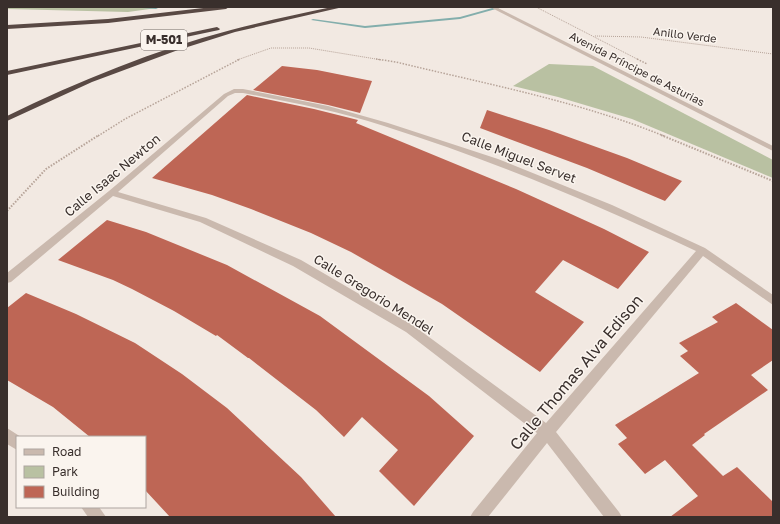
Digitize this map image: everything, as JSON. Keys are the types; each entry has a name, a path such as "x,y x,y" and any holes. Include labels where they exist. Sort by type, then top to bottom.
{"highway":[{"path":"7,26 108,21 226,7"},
{"name":"M-501","path":"7,73 321,7"},
{"path":"7,120 74,88 179,48 233,31 340,7"}],"street":[{"name":"Avenida Príncipe de Asturias","path":"492,7 773,149"},
{"name":"Calle Isaac Newton","path":"7,279 112,193 226,95 234,91"},
{"name":"Calle Miguel Servet","path":"234,91 243,91 277,97 328,108 386,124 431,138 546,181 702,250 773,301"},
{"name":"Calle Gregorio Mendel","path":"112,193 203,220 297,263 410,329 547,432 614,517"},
{"name":"Calle Thomas Alva Edison","path":"478,517 547,432 702,250"},
{"path":"7,435 16,441"},
{"path":"90,508 98,517"}],"path":[{"path":"536,7 547,12"},
{"name":"Anillo Verde","path":"594,36 641,37 773,54"}],"green space":[{"path":"7,7 164,7 128,12 7,9"},
{"path":"549,64 593,66 773,160 773,178 632,119 558,97 513,86"}],"building":[{"path":"282,66 317,70 372,81 360,113 253,90"},
{"path":"247,95 358,120 356,123 516,189 604,229 649,252 618,289 563,260 535,292 584,322 540,372 442,304 351,252 311,233 251,209 212,195 152,178"},
{"path":"487,110 627,158 682,181 665,201 587,168 480,128"},
{"path":"107,220 146,232 227,265 320,316 429,396 474,436 414,506 379,471 398,450 362,417 344,437 316,410 217,335 216,336 174,311 113,280 58,260"},
{"path":"26,293 76,314 135,343 182,374 227,408 301,477 336,517 170,517 146,491 146,436 89,436 53,407 7,380 7,308"},
{"path":"736,303 773,330 773,360 751,375 768,390 704,434 705,435 692,445 723,476 737,467 773,502 773,517 670,517 698,496 665,460 645,474 618,444 627,438 615,425 699,373 680,356 688,351 679,343 718,322 712,317"}],"waterway":[{"path":"131,7 156,8"},
{"path":"313,20 365,27 460,18 501,7"}]}
